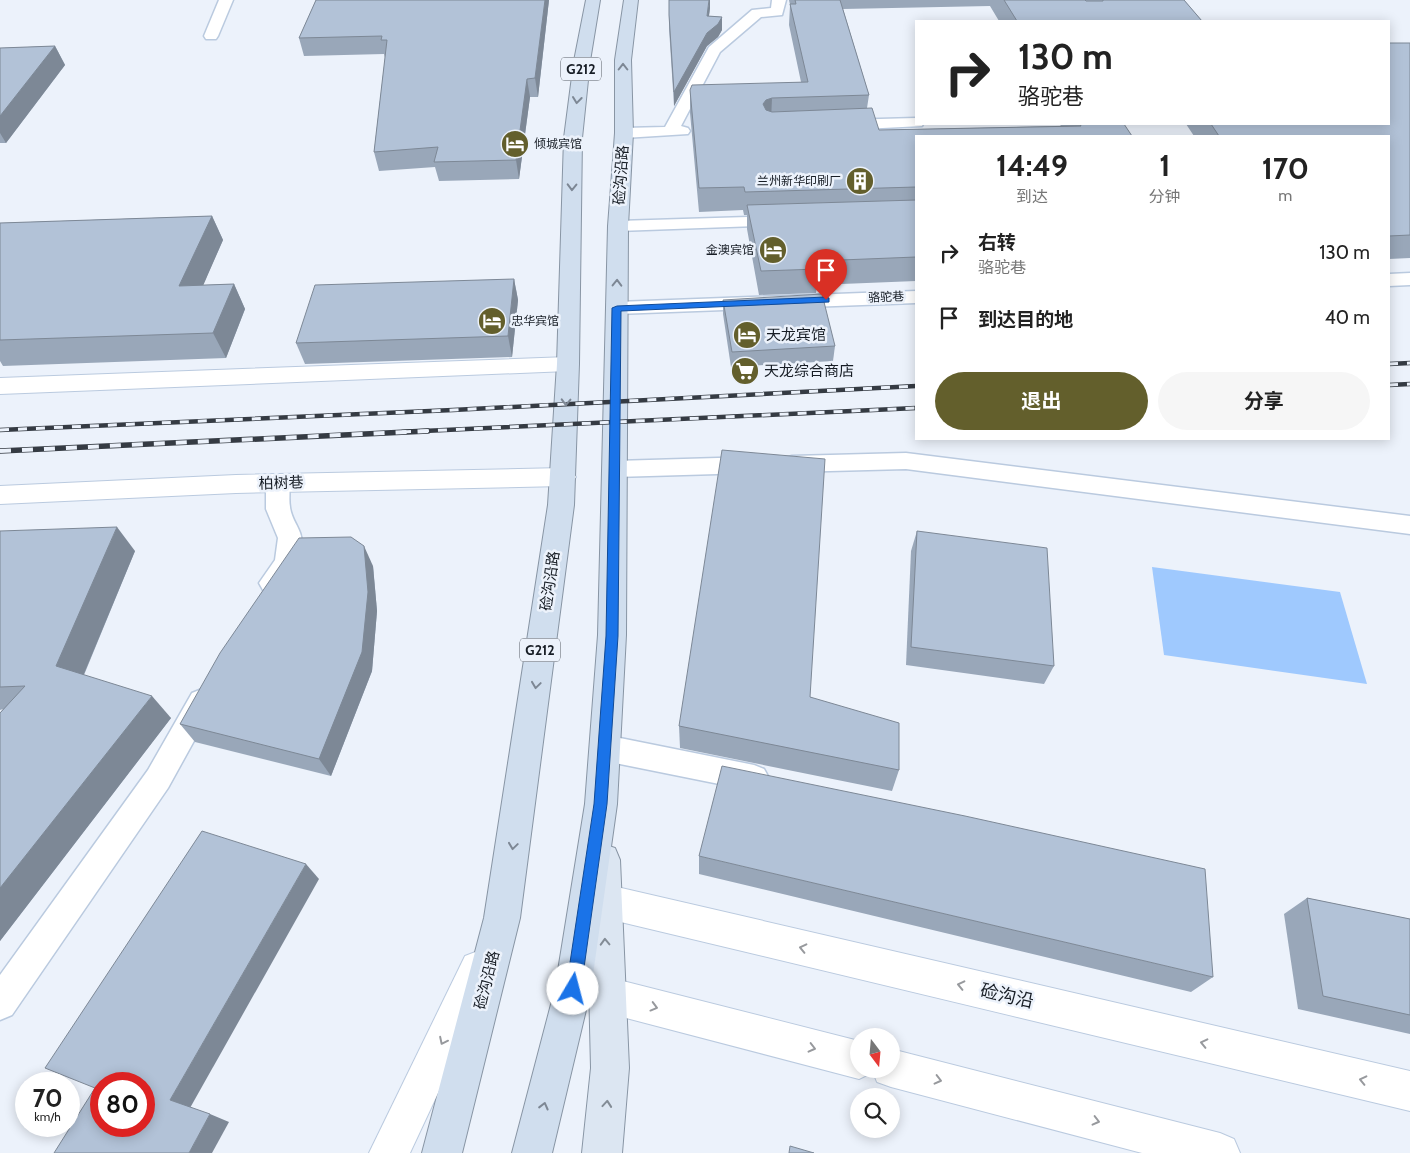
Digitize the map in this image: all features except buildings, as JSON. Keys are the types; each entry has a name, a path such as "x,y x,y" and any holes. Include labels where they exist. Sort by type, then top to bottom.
{"highway":[{"name":"硷沟沿路","path":"442,1153 502,918 561,506 568,364 573,138 582,61 593,0"},
{"name":"硷沟沿路","path":"532,1153 573,989 601,804 612,636 618,226 624,133 623,60 631,0"}],"main road":[{"path":"601,804 610,1068 602,1153"}],"street":[{"path":"0,386 568,364"},
{"name":"柏树巷","path":"0,494 278,483 563,477"},
{"name":"硷沟沿","path":"604,901 1410,1091"},
{"path":"388,1153 502,918"},
{"path":"607,995 850,1058"},
{"path":"900,1070 1220,1153"}],"lane":[{"path":"211,36 226,0"},
{"path":"624,133 677,131 714,50 757,13 777,12 779,0"},
{"path":"829,126 915,123"},
{"path":"618,226 797,220"},
{"path":"1390,280 1410,279"},
{"name":"骆驼巷","path":"617,308 915,296"},
{"path":"615,469 906,461 1410,525"},
{"path":"258,600 287,562 290,538 278,509 278,483"},
{"path":"0,1003 158,780 215,677"},
{"path":"605,748 781,784"}],"shaded area":[{"path":"1152,567 1340,592 1367,684 1164,655"}],"railway":[{"path":"1390,364 1410,363"},
{"path":"1390,385 1410,384"},
{"path":"0,430 453,410 915,386"},
{"path":"402,432 915,408"},
{"path":"0,451 428,431"}],"place":[{"name":"倾城宾馆","path":"515,144"},
{"name":"兰州新华印刷厂","path":"860,181"},
{"name":"金澳宾馆","path":"773,250"},
{"name":"忠华宾馆","path":"492,321"},
{"name":"天龙宾馆","path":"747,335"},
{"name":"天龙综合商店","path":"745,371"}],"route":[{"path":"573,989 601,804 605,748 612,636 617,308 826,300"}]}
